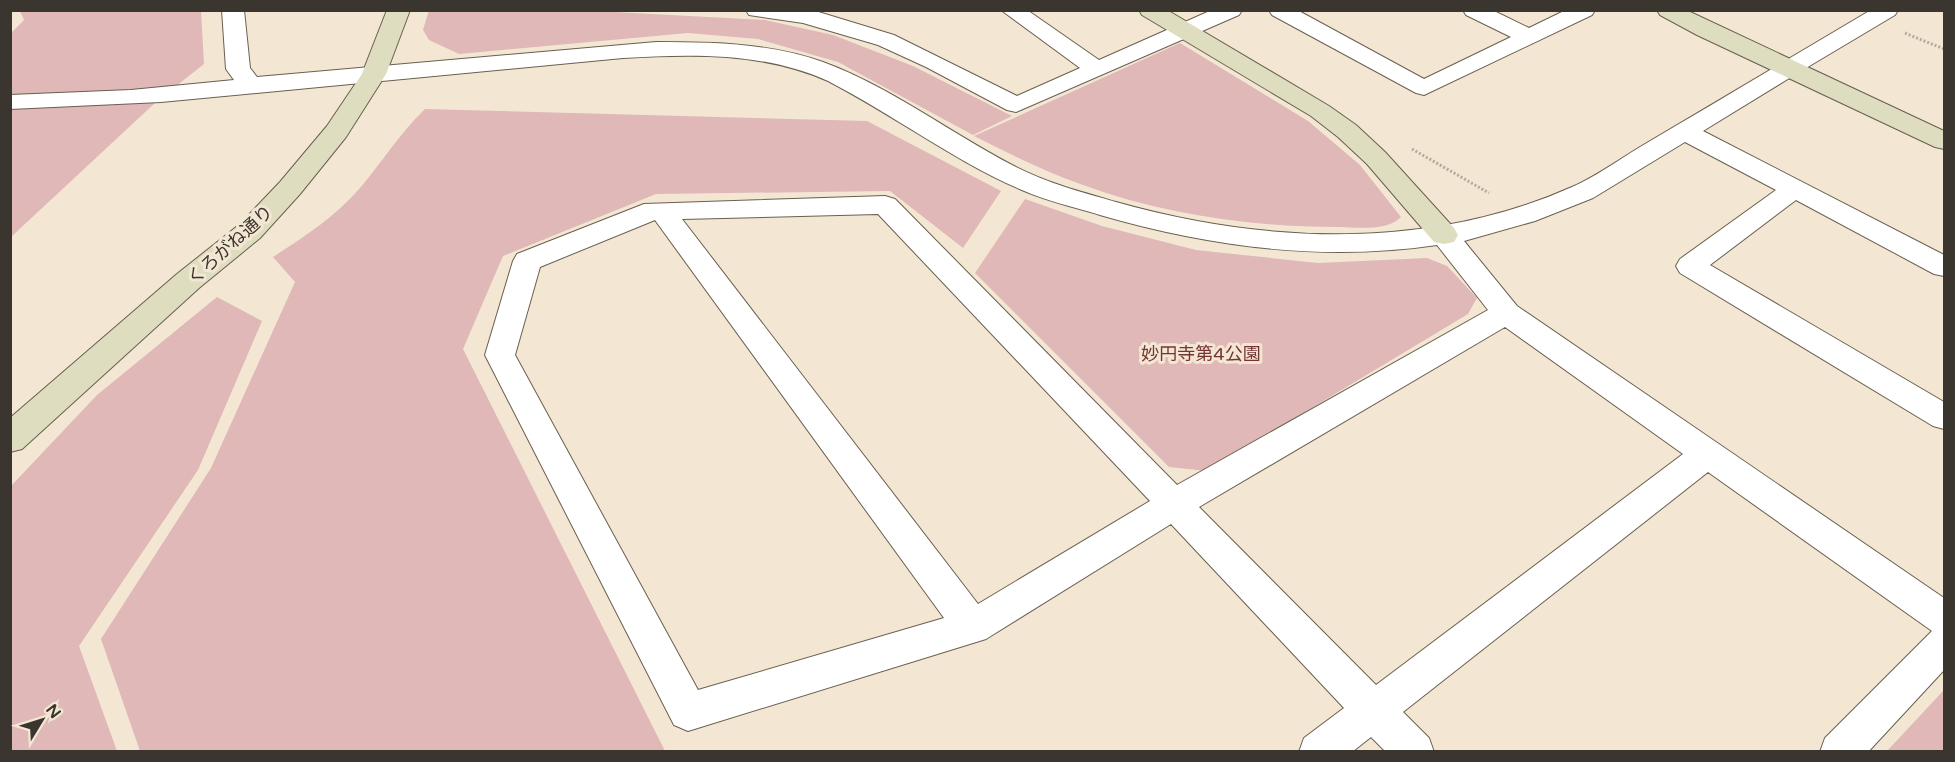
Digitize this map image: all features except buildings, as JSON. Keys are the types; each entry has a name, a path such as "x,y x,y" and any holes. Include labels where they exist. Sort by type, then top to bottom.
{"street":[{"path":"233,10 238,69 251,86"},
{"name":"くろがね通り","path":"10,439 188,281 250,231 290,188 337,131 374,74 399,10"},
{"path":"757,10 803,14 886,40 1016,105 1231,10"},
{"path":"1012,10 1097,69"},
{"path":"1150,10 1320,111 1347,131 1376,158 1444,235 1506,313 1944,619"},
{"path":"1280,10 1424,88 1584,10"},
{"path":"1474,10 1529,38"},
{"path":"1668,10 1793,66 1944,141"},
{"path":"10,102 66,101 195,92 648,49 680,47 727,49 794,60 841,78 1025,182 1129,216 1177,227 1273,240 1325,243 1375,242 1444,235 1509,221 1549,208 1584,192 1879,15"},
{"path":"1686,132 1944,267"},
{"path":"1794,189 1690,266 1944,417"},
{"path":"1414,752 1374,710 1174,504 885,205 644,213 527,261 500,355 688,712 973,627 1174,504 1506,313"},
{"path":"662,211 973,627"},
{"path":"1319,752 1708,454"},
{"path":"1840,752 1944,644"}],"path":[{"path":"1879,15 1944,49"},
{"path":"1410,148 1497,198"}],"green space":[{"path":"429,10 577,10 765,20 833,35 913,66 1012,116 973,135 838,62 758,39 688,33 459,54 429,40 423,30"},
{"path":"20,11 201,11 204,64 156,102 11,237 10,34 24,20"},
{"path":"1180,43 1308,121 1360,165 1401,217 1388,225 1371,228 1272,225 1176,211 1144,204 1069,180 974,136"},
{"path":"425,109 867,121 1001,191 963,248 890,191 656,194 503,256 463,349 665,751 140,751 101,639 211,468 295,282 273,257 341,208"},
{"name":"妙円寺第4公園","path":"1025,199 1102,226 1196,250 1318,263 1427,258 1447,266 1477,298 1468,314 1207,471 1169,467 975,273"},
{"path":"217,297 262,321 198,470 79,646 117,751 11,751 11,486 97,395"},
{"path":"1944,690 1944,751 1887,751"}]}
